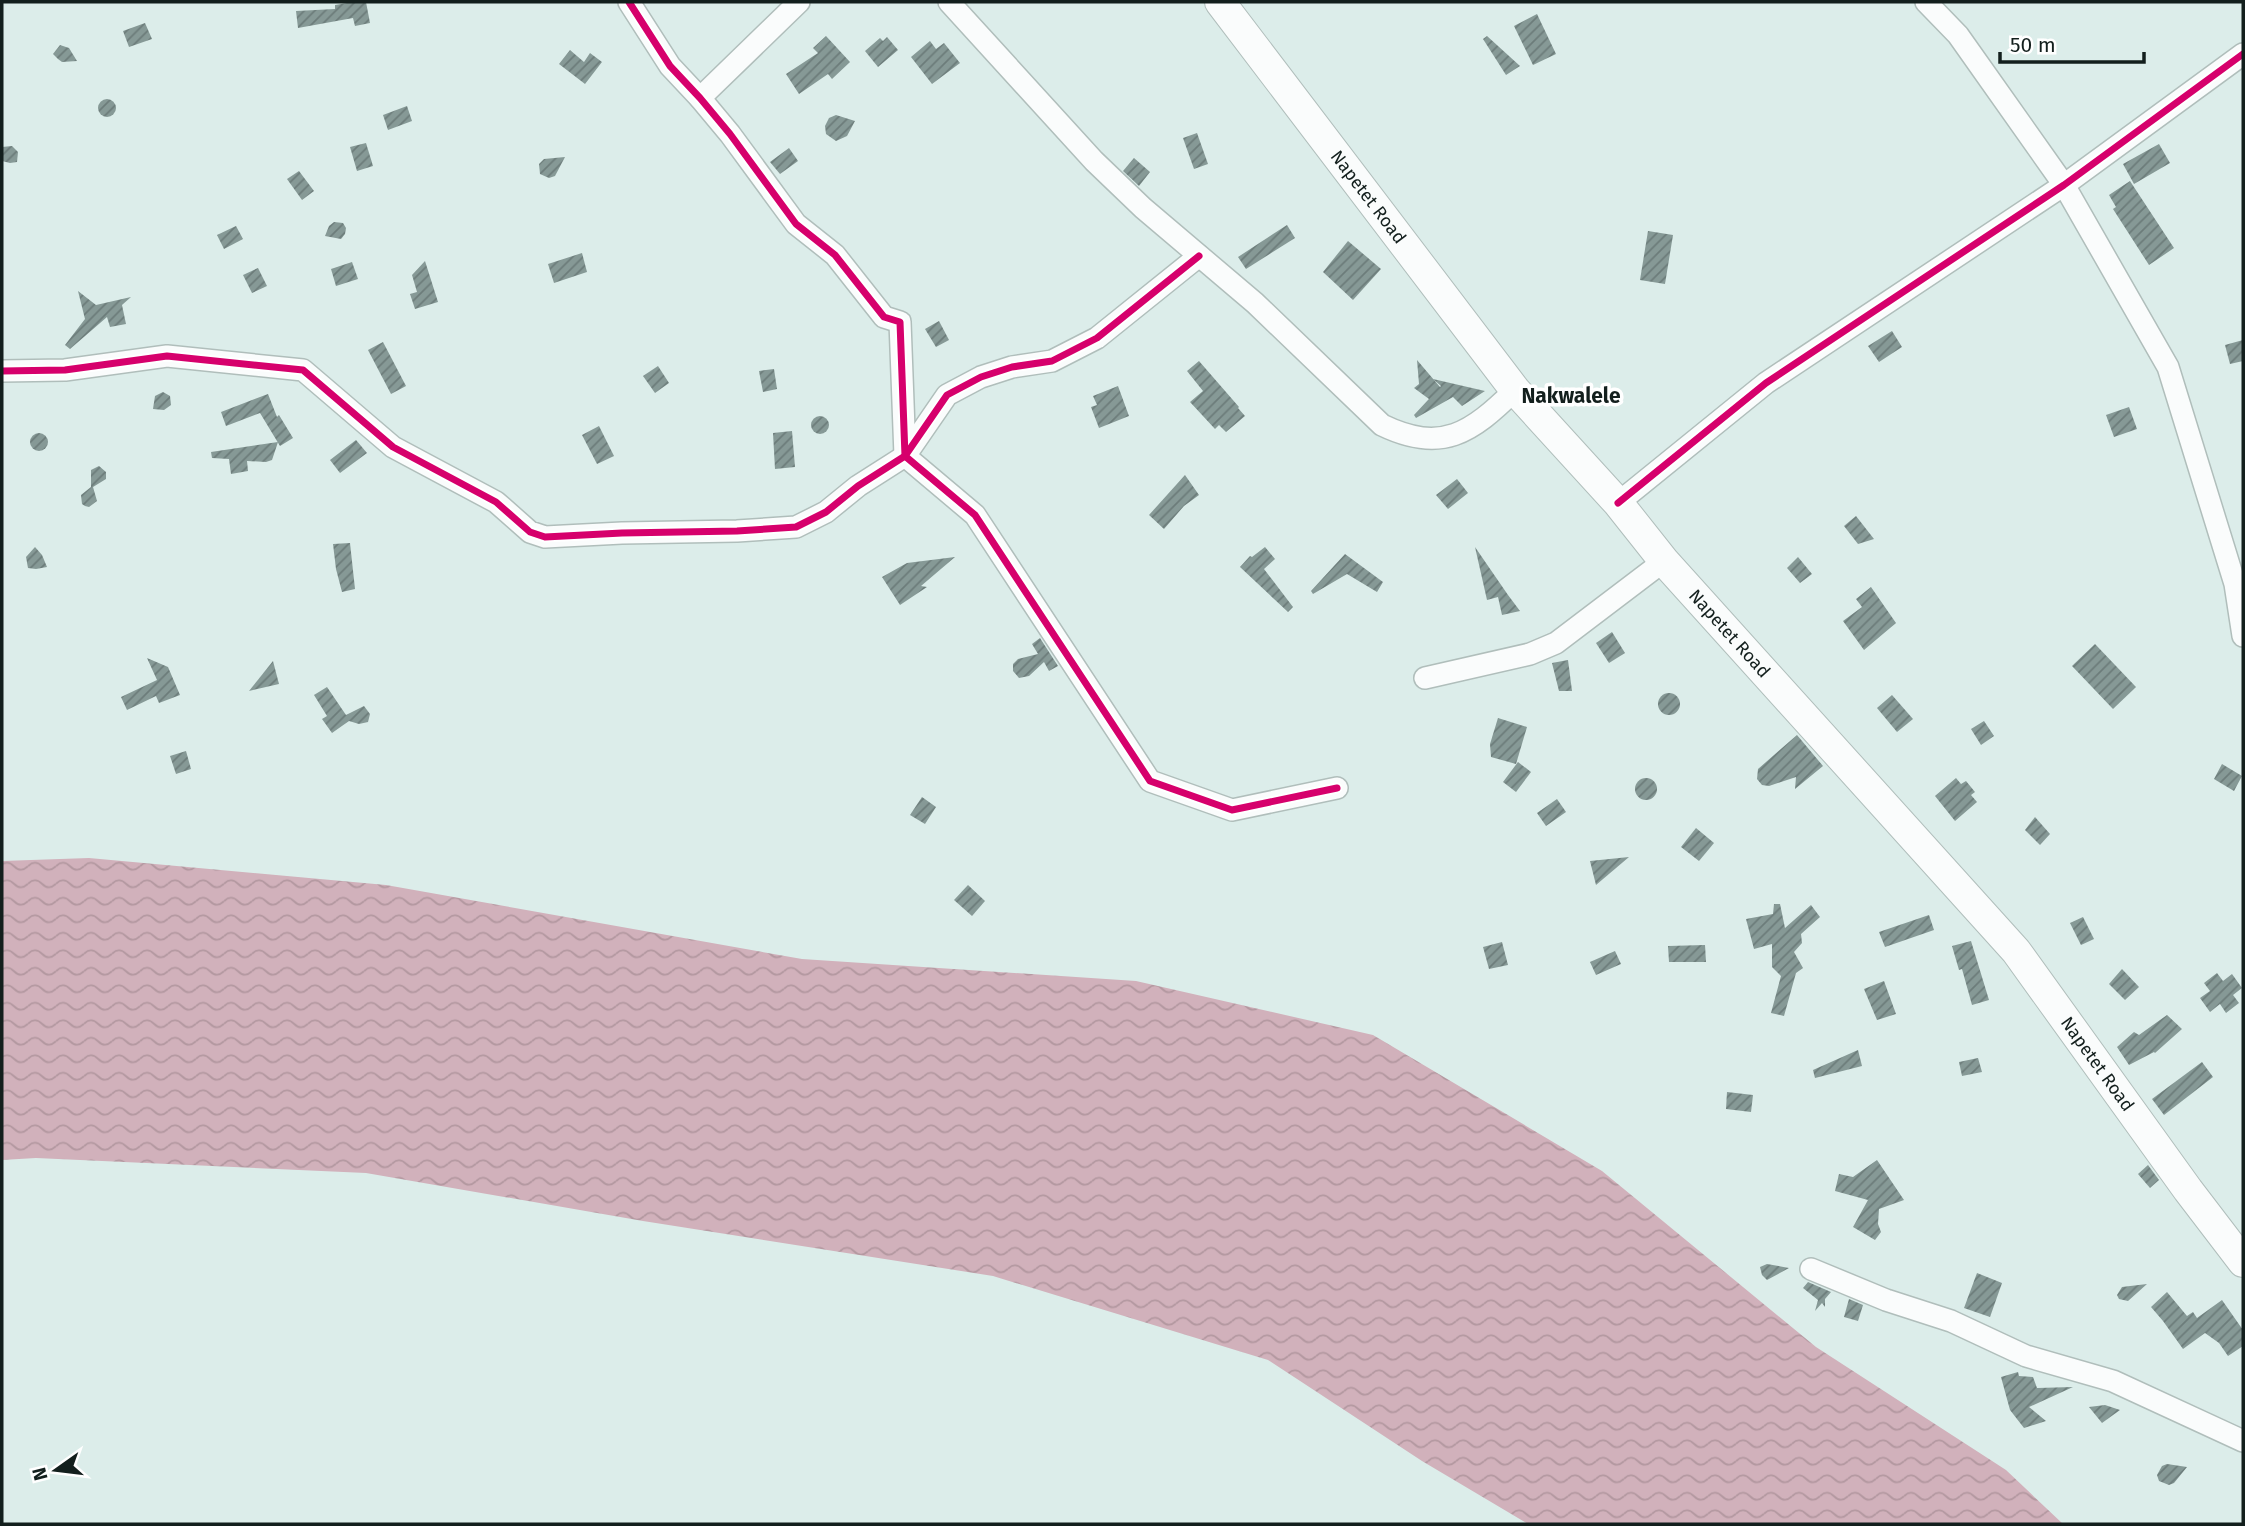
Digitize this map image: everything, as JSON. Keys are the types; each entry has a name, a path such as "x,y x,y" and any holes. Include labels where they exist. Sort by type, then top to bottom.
{"main road":[{"name":"Napetet Road","path":"1220,2 1515,390 1618,503 1664,561 2016,951 2243,1262"}],"street":[{"path":"629,2 670,66 701,98 796,224 835,255 884,317 901,322 905,456 975,515 1150,781 1232,810 1337,788"},
{"path":"701,98 799,2"},
{"path":"949,2 1094,161 1143,208 1255,303 1382,425 1398,433 1438,440 1452,436 1480,421 1515,390"},
{"path":"1926,2 1958,35 2064,185 2168,367 2235,584 2243,636"},
{"path":"1618,503 1766,383 2064,185 2243,54"},
{"path":"2,371 65,370 167,356 303,370 393,447 496,502 530,532 545,537 796,527 826,512 858,486 905,456 947,395 992,373 1052,361 1097,338 1199,256"},
{"path":"1425,678 1530,654 1556,643 1664,561"},
{"path":"1811,1269 1886,1300 1951,1321 2026,1356 2113,1381 2243,1441"}],"water":[{"path":"89,858 386,885 802,959 1136,981 1373,1035 1602,1171 1816,1347 2006,1470 2063,1524 1528,1524 1422,1461 1268,1360 993,1276 643,1221 366,1173 36,1158 2,1160 2,861"}],"building":[{"path":"366,2 370,23 355,26 353,18 298,28 296,11 335,9 335,5"},
{"path":"1537,14 1556,54 1533,65 1514,26"},
{"path":"145,23 152,39 129,47 123,31"},
{"path":"826,36 850,62 832,79 828,74 799,94 786,74 818,53 813,48"},
{"path":"1487,36 1520,66 1506,75 1483,39"},
{"path":"887,37 898,50 878,67 865,51 880,38 883,41"},
{"path":"930,41 936,49 944,43 960,63 932,84 911,57"},
{"path":"60,45 69,48 77,61 62,62 58,59 53,54"},
{"path":"570,50 584,62 590,53 602,62 585,84 559,64"},
{"path":"107,99 113,102 116,108 113,114 107,117 101,114 98,108 101,102"},
{"path":"407,106 412,121 388,130 383,115"},
{"path":"836,115 855,121 847,136 836,141 826,134 825,126 829,118"},
{"path":"1197,133 1208,164 1194,169 1183,138"},
{"path":"366,143 373,166 357,171 350,147"},
{"path":"2159,144 2170,163 2134,184 2123,164"},
{"path":"12,146 18,152 17,162 2,161 2,147"},
{"path":"789,148 798,161 780,174 770,162"},
{"path":"565,157 555,176 549,178 540,174 539,164 544,159"},
{"path":"1134,158 1150,172 1139,186 1123,171"},
{"path":"299,171 314,191 302,200 287,179"},
{"path":"2130,181 2174,248 2149,265 2113,209 2116,207 2109,195"},
{"path":"334,222 343,223 346,228 341,239 325,236"},
{"path":"1287,225 1295,238 1246,269 1238,257"},
{"path":"236,226 243,239 224,249 217,235"},
{"path":"1648,231 1673,235 1665,284 1640,280"},
{"path":"1348,241 1381,269 1353,300 1323,272"},
{"path":"582,253 587,272 554,283 548,264"},
{"path":"425,261 438,302 415,309 410,294 417,292 412,275"},
{"path":"352,262 358,279 336,286 331,269"},
{"path":"258,268 267,286 252,293 243,275"},
{"path":"78,291 96,305 131,297 122,305 126,324 110,327 107,317 70,349 65,345 85,319"},
{"path":"939,321 949,340 936,347 925,329"},
{"path":"1892,331 1902,347 1879,362 1868,346"},
{"path":"2243,340 2243,361 2230,364 2225,345"},
{"path":"383,342 406,386 391,394 368,350"},
{"path":"1417,360 1433,379 1485,391 1462,406 1453,397 1416,418 1414,415 1429,399 1414,388 1419,384"},
{"path":"1199,361 1245,416 1226,432 1219,425 1215,429 1190,402 1203,391 1187,371"},
{"path":"658,366 669,383 655,393 643,376"},
{"path":"774,369 777,389 763,392 759,371"},
{"path":"1118,386 1129,416 1099,428 1091,407 1097,405 1093,396"},
{"path":"163,392 170,396 171,405 164,410 153,409 155,396"},
{"path":"268,394 277,417 279,415 293,438 280,446 260,413 226,426 221,412"},
{"path":"2129,407 2137,429 2114,437 2106,415"},
{"path":"820,416 826,419 829,425 826,431 820,434 814,431 811,425 814,419"},
{"path":"599,426 614,456 597,464 582,435"},
{"path":"792,431 795,467 775,469 773,433"},
{"path":"39,433 45,436 48,442 45,448 39,451 33,448 30,442 33,436"},
{"path":"356,440 367,453 340,473 330,460"},
{"path":"278,442 272,460 247,461 248,471 231,474 229,459 212,458 211,452"},
{"path":"99,466 106,472 106,479 93,487 97,501 89,507 85,506 82,504 81,495 91,487 91,470"},
{"path":"1185,475 1199,495 1184,506 1164,529 1149,515"},
{"path":"1457,479 1468,493 1448,509 1436,495"},
{"path":"1856,516 1874,539 1858,544 1844,526"},
{"path":"350,543 355,589 342,592 333,544"},
{"path":"35,547 47,567 28,568 26,557"},
{"path":"1265,547 1275,559 1264,569 1293,607 1288,612 1240,567 1250,556"},
{"path":"1475,547 1520,611 1502,615 1498,597 1487,600"},
{"path":"1345,554 1383,582 1377,592 1347,574 1313,594 1311,591"},
{"path":"955,557 921,586 927,587 900,605 882,577 907,563"},
{"path":"1798,557 1812,574 1800,583 1787,568"},
{"path":"1871,587 1896,623 1864,650 1843,621 1862,607 1856,599"},
{"path":"1612,632 1625,653 1609,663 1596,643"},
{"path":"1040,638 1058,666 1049,671 1044,662 1029,676 1019,678 1013,671 1013,664 1018,659 1038,654 1032,644"},
{"path":"2095,644 2136,687 2113,709 2072,666"},
{"path":"147,658 168,667 180,695 159,703 156,696 127,710 121,697 157,680"},
{"path":"1568,660 1572,691 1559,691 1552,663"},
{"path":"273,661 279,684 249,691"},
{"path":"327,687 346,715 364,706 370,714 368,722 359,724 349,721 332,733 322,719 327,716 314,695"},
{"path":"1669,693 1677,696 1680,704 1677,712 1669,715 1661,712 1658,704 1661,696"},
{"path":"1892,695 1913,719 1897,732 1877,708"},
{"path":"1498,718 1527,727 1516,764 1491,757 1490,744"},
{"path":"1984,721 1994,736 1981,745 1971,729"},
{"path":"1797,735 1823,766 1795,789 1796,777 1769,786 1762,785 1757,779 1758,769"},
{"path":"186,751 191,769 176,774 170,756"},
{"path":"1518,762 1531,772 1516,792 1503,782"},
{"path":"2222,764 2242,776 2234,791 2214,779"},
{"path":"1646,778 1654,781 1657,789 1654,797 1646,800 1638,797 1635,789 1638,781"},
{"path":"1956,778 1961,784 1966,781 1975,792 1971,795 1977,802 1955,821 1935,796"},
{"path":"922,797 936,807 925,824 910,815"},
{"path":"1557,799 1566,812 1546,826 1537,813"},
{"path":"2035,817 2050,834 2040,845 2025,830"},
{"path":"1696,828 1714,843 1699,861 1681,847"},
{"path":"1629,857 1596,885 1590,861"},
{"path":"968,885 985,901 972,916 954,900"},
{"path":"1774,904 1780,904 1785,928 1811,905 1820,917 1801,934 1802,943 1794,952 1803,968 1796,973 1784,1016 1771,1013 1781,976 1772,967 1772,944 1754,949 1746,919 1773,914"},
{"path":"1929,915 1934,930 1885,947 1879,932"},
{"path":"2083,917 2094,939 2081,945 2070,923"},
{"path":"1971,941 1989,1000 1972,1005 1952,946"},
{"path":"1502,942 1508,965 1489,969 1483,947"},
{"path":"1705,945 1706,962 1669,962 1668,946"},
{"path":"1615,951 1621,964 1596,975 1590,962"},
{"path":"2122,969 2139,987 2125,1000 2109,984"},
{"path":"2217,973 2223,981 2232,974 2242,988 2233,995 2239,1003 2226,1013 2220,1004 2210,1012 2200,998 2210,991 2204,983"},
{"path":"1884,981 1896,1014 1877,1020 1864,989"},
{"path":"2167,1015 2182,1029 2155,1053 2129,1065 2117,1047 2134,1032 2139,1035"},
{"path":"1858,1050 1862,1066 1815,1078 1813,1070"},
{"path":"1978,1058 1982,1072 1962,1076 1959,1062"},
{"path":"2202,1062 2213,1077 2164,1115 2152,1099"},
{"path":"1727,1092 1753,1095 1751,1112 1726,1109"},
{"path":"1877,1160 1904,1200 1879,1209 1878,1224 1881,1232 1875,1240 1853,1227 1868,1200 1835,1191 1839,1174 1853,1177"},
{"path":"2148,1165 2159,1180 2150,1188 2138,1174"},
{"path":"1767,1264 1789,1268 1767,1280 1760,1267"},
{"path":"1977,1273 2002,1283 1990,1317 1964,1308"},
{"path":"1808,1282 1831,1292 1825,1299 1825,1307 1822,1303 1815,1311 1818,1300 1803,1288"},
{"path":"2147,1284 2128,1301 2119,1299 2117,1295 2122,1287"},
{"path":"2167,1292 2187,1316 2193,1312 2197,1318 2222,1300 2243,1330 2243,1346 2228,1356 2219,1343 2205,1333 2183,1349 2151,1307"},
{"path":"1849,1299 1863,1305 1858,1321 1844,1317"},
{"path":"2018,1372 2019,1376 2033,1377 2037,1388 2073,1387 2029,1407 2046,1421 2024,1428 2010,1410 2001,1377"},
{"path":"2105,1405 2120,1410 2102,1423 2089,1407"},
{"path":"2167,1464 2187,1467 2174,1483 2169,1485 2159,1481 2157,1475 2162,1466"}],"cycle path":[{"path":"629,2 670,66 730,134 796,224 835,255 884,317 900,322 905,456 975,515 1150,781 1232,810 1337,788"},
{"path":"1618,503 1766,383 2064,185 2243,54"},
{"path":"2,371 65,370 167,356 303,370 393,447 496,502 530,532 545,537 796,527 826,512 858,486 905,456 947,395 981,377 1012,367 1052,361 1097,338 1199,256"}],"district":[{"name":"Nakwalele","path":"1571,396"}]}
